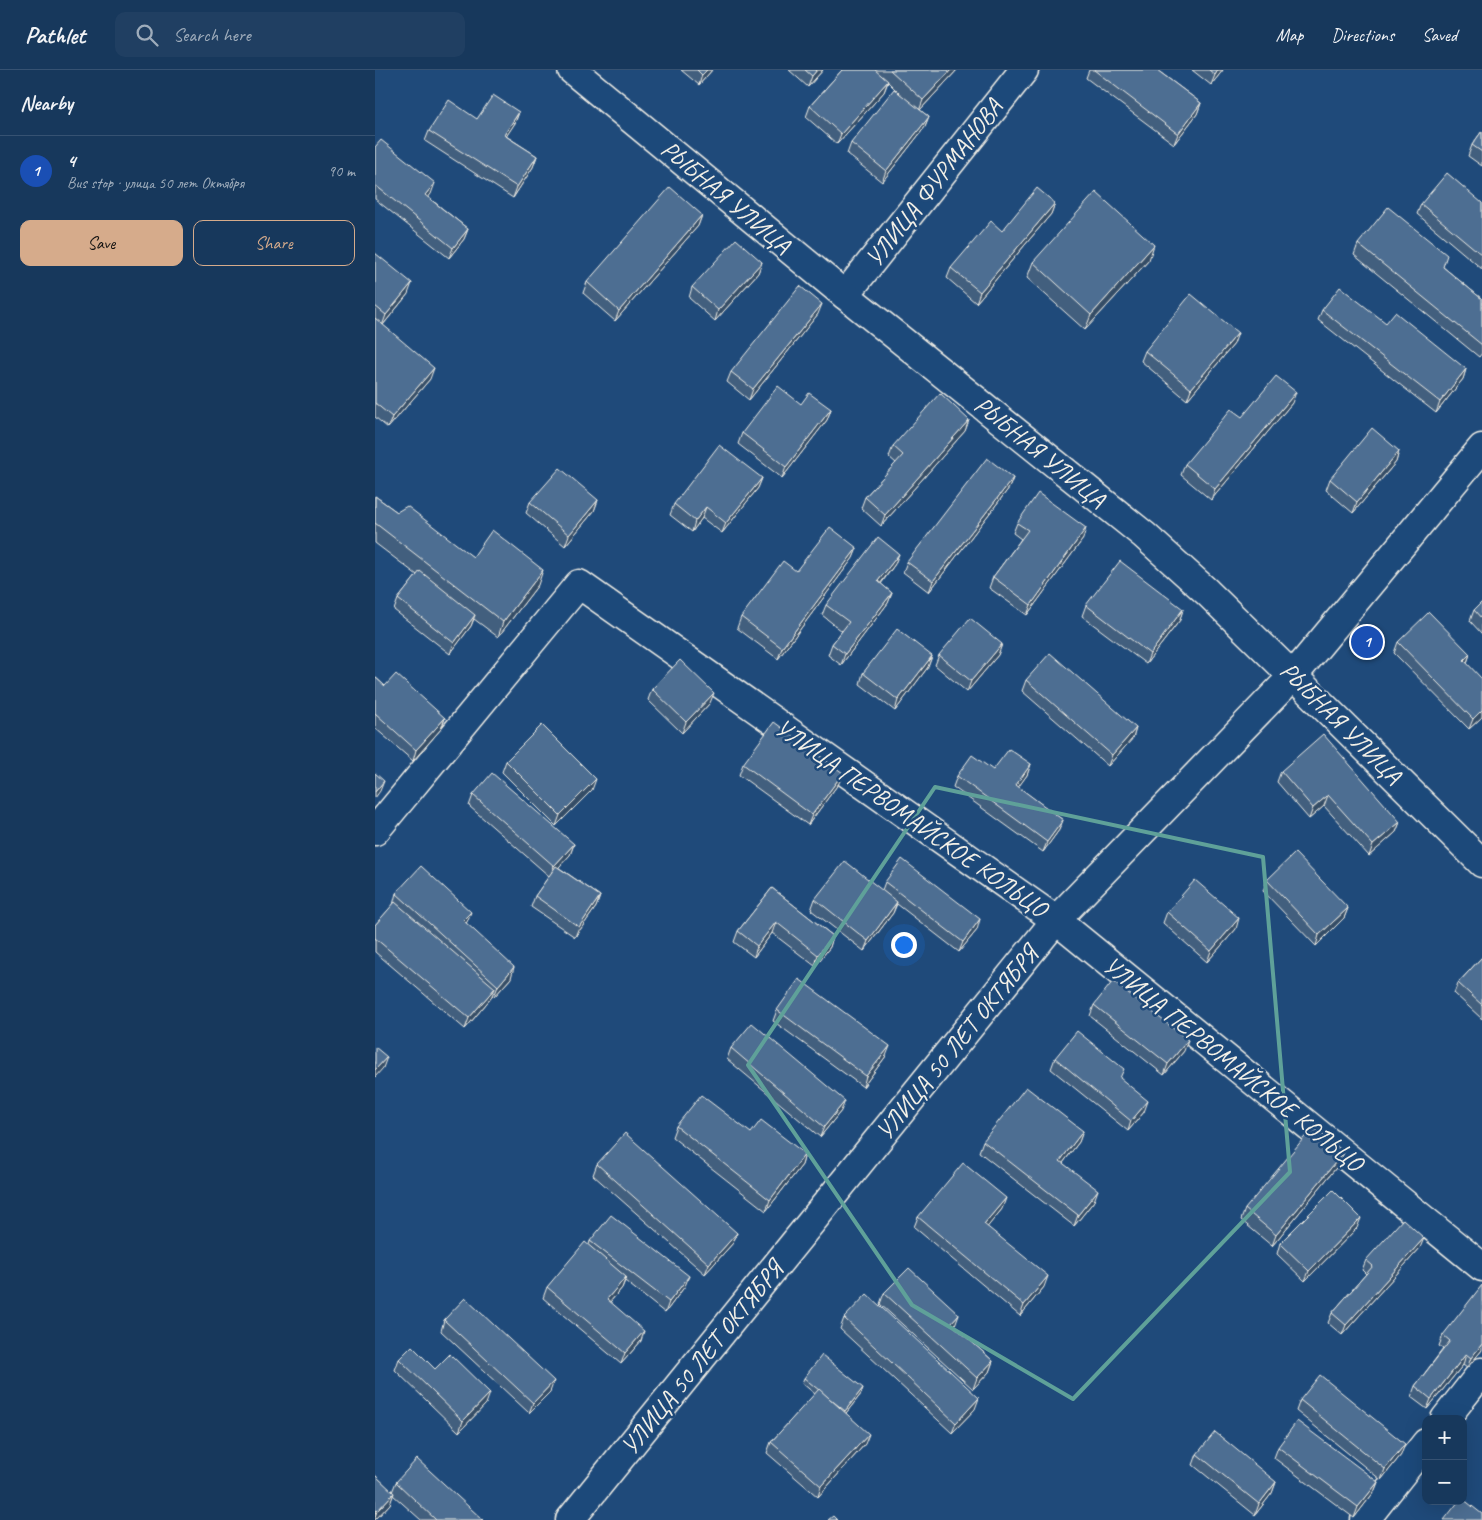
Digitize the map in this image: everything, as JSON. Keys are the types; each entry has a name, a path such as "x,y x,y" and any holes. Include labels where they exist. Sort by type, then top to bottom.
{"street":[{"name":"РЫБНАЯ УЛИЦА","path":"573,70 845,295 1144,535 1207,592 1482,863"},
{"name":"УЛИЦА ФУРМАНОВА","path":"845,295 1024,70"},
{"name":"УЛИЦА 50 ЛЕТ ОКТЯБРЯ","path":"570,1520 1056,920 1293,676 1482,448"},
{"name":"УЛИЦА ПЕРВОМАЙСКОЕ КОЛЬЦО","path":"375,831 579,584 1056,920 1482,1267"},
{"path":"1448,1415 1482,1372"},
{"path":"1365,1520 1422,1448"}],"highlighted area":[{"path":"935,787 1263,857 1290,1172 1073,1399 912,1305 748,1065"}],"building":[{"path":"697,70 707,70 702,75"},
{"path":"805,70 817,70 812,76"},
{"path":"842,70 875,70 888,81 841,134 810,106"},
{"path":"890,70 951,70 923,100"},
{"path":"1094,70 1157,70 1201,103 1178,134"},
{"path":"1209,70 1218,70 1215,75"},
{"path":"894,89 929,117 886,171 851,143"},
{"path":"493,95 519,112 504,135 537,156 517,187 429,131 449,100 477,119"},
{"path":"1482,131 1482,152 1472,145"},
{"path":"381,140 435,183 425,195 468,229 453,248 375,185 375,147"},
{"path":"1447,173 1482,203 1482,255 1421,204"},
{"path":"670,187 702,215 619,311 587,282"},
{"path":"1037,188 1055,203 980,292 951,268 991,221 1002,231"},
{"path":"1096,192 1154,245 1091,315 1033,262"},
{"path":"1388,207 1447,255 1443,267 1482,299 1482,345 1358,244"},
{"path":"736,239 762,262 718,310 692,287"},
{"path":"375,253 412,283 386,315 375,306"},
{"path":"800,286 822,304 753,389 731,372"},
{"path":"1340,287 1386,323 1395,312 1466,369 1440,402 1322,310"},
{"path":"1191,294 1238,333 1191,389 1145,351"},
{"path":"375,318 434,368 392,417 375,403"},
{"path":"1276,376 1296,392 1215,489 1185,464 1231,409 1242,417"},
{"path":"778,386 801,404 809,393 831,409 786,467 742,433"},
{"path":"940,393 969,420 885,515 865,497 903,455 893,446"},
{"path":"1372,428 1399,451 1357,502 1330,479"},
{"path":"719,445 762,478 726,523 706,507 695,521 674,504"},
{"path":"987,458 1013,478 933,581 907,562"},
{"path":"560,468 598,500 569,535 530,502"},
{"path":"1038,493 1086,528 1031,605 993,577 1028,530 1017,523"},
{"path":"375,496 397,512 407,506 473,557 492,530 543,570 503,622 375,523"},
{"path":"830,527 857,548 782,648 741,617 783,561 796,571"},
{"path":"878,537 899,554 878,581 892,593 845,654 832,644 849,622 826,605"},
{"path":"1120,561 1183,609 1150,654 1086,605"},
{"path":"420,571 475,615 454,643 398,599"},
{"path":"1482,602 1482,619 1474,610"},
{"path":"1429,612 1470,654 1464,660 1482,679 1482,710 1473,719 1398,642"},
{"path":"970,618 1002,644 971,681 939,655"},
{"path":"897,629 932,656 898,700 863,673"},
{"path":"1050,653 1136,728 1112,755 1026,680"},
{"path":"680,660 714,693 686,722 652,689"},
{"path":"396,674 445,718 416,750 375,713 375,677 385,686"},
{"path":"774,722 843,773 812,815 743,764"},
{"path":"542,725 596,779 560,815 506,761"},
{"path":"1323,734 1400,822 1373,845 1328,795 1313,808 1281,771"},
{"path":"1009,749 1031,764 1016,785 1063,820 1047,842 957,776 972,755 993,770"},
{"path":"375,773 384,781 375,792"},
{"path":"492,773 574,844 554,866 473,795"},
{"path":"1295,853 1348,908 1319,935 1267,880"},
{"path":"902,859 980,919 963,942 885,882"},
{"path":"845,861 897,902 868,941 815,899"},
{"path":"421,866 471,912 463,920 514,967 498,986 396,893"},
{"path":"556,866 600,896 579,927 535,896"},
{"path":"1195,880 1239,918 1211,951 1167,912"},
{"path":"772,888 833,936 818,955 776,922 757,946 738,931"},
{"path":"395,902 495,988 469,1018 375,938 375,925"},
{"path":"1482,957 1482,1005 1458,983"},
{"path":"799,979 890,1046 866,1076 777,1010"},
{"path":"1113,981 1188,1040 1168,1064 1094,1005"},
{"path":"752,1023 845,1101 824,1127 731,1048"},
{"path":"1077,1031 1124,1069 1120,1078 1148,1101 1131,1121 1055,1058"},
{"path":"375,1047 387,1057 375,1070"},
{"path":"1026,1087 1083,1131 1060,1161 1098,1190 1078,1215 983,1141"},
{"path":"701,1095 751,1133 761,1120 805,1154 770,1200 676,1126"},
{"path":"1313,1127 1344,1152 1276,1235 1245,1209"},
{"path":"625,1133 737,1233 709,1264 597,1164"},
{"path":"963,1163 1006,1198 984,1224 1048,1276 1024,1305 918,1217"},
{"path":"1333,1190 1361,1218 1309,1271 1280,1243"},
{"path":"611,1215 689,1276 669,1302 590,1241"},
{"path":"1403,1219 1424,1238 1346,1325 1332,1313 1373,1266 1366,1260"},
{"path":"585,1242 626,1277 607,1299 644,1331 625,1353 547,1287"},
{"path":"909,1268 959,1314 951,1323 993,1361 977,1378 884,1293"},
{"path":"1482,1285 1482,1344 1471,1358 1466,1354 1431,1399 1415,1386 1450,1341 1443,1335"},
{"path":"867,1294 979,1398 956,1423 844,1318"},
{"path":"465,1298 554,1381 533,1403 444,1320"},
{"path":"412,1346 435,1369 450,1354 490,1393 463,1421 399,1359"},
{"path":"822,1355 863,1388 845,1411 804,1378"},
{"path":"1320,1375 1405,1444 1385,1469 1300,1400"},
{"path":"819,1389 869,1434 821,1486 771,1442"},
{"path":"1297,1421 1378,1482 1358,1507 1278,1447"},
{"path":"1215,1432 1276,1482 1259,1504 1197,1454"},
{"path":"417,1459 483,1520 436,1520 396,1482"},
{"path":"375,1475 394,1493 377,1511 375,1509"},
{"path":"1467,1502 1482,1514 1482,1520 1444,1520 1456,1505 1467,1505"},
{"path":"833,1516 837,1520 828,1520"}],"place":[{"name":"4","path":"1367,642"}]}
